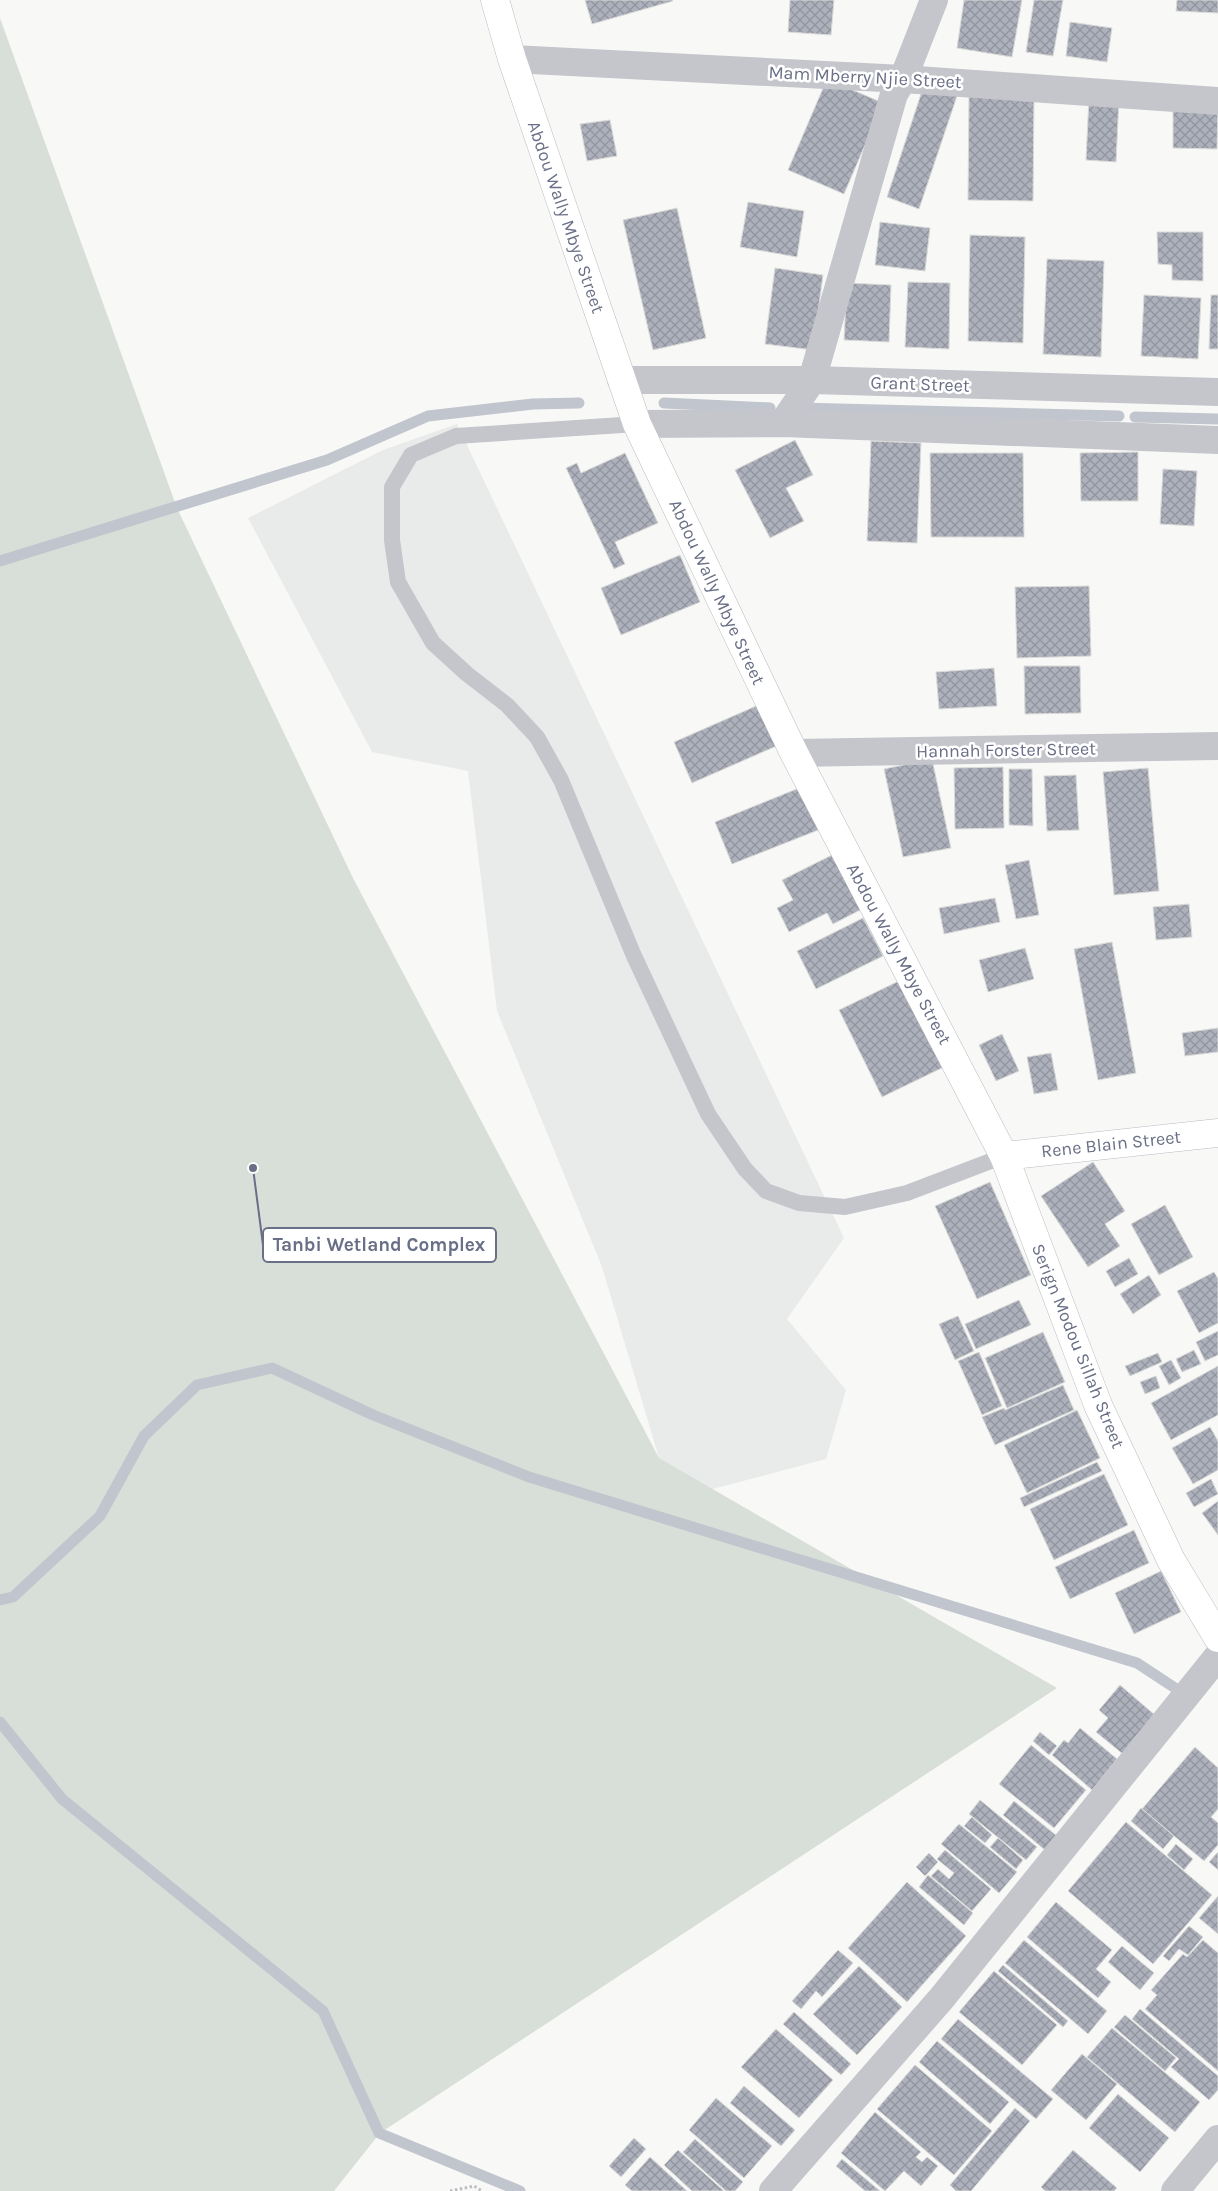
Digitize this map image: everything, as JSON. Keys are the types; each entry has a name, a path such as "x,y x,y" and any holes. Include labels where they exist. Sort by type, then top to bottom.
{"street":[{"name":"Abdou Wally Mbye Street","path":"496,0 512,59 621,380 638,424 794,753 1004,1156"},
{"path":"783,423 812,380 894,94 903,79 934,0"},
{"name":"Mam Mberry Njie Street","path":"512,59 903,79 1218,102"},
{"name":"Grant Street","path":"621,380 812,380 1218,392"},
{"path":"638,424 783,423 1218,440"},
{"name":"Hannah Forster Street","path":"794,753 1218,746"},
{"name":"Rene Blain Street","path":"1004,1156 1218,1133"},
{"name":"Serign Modou Sillah Street","path":"1004,1156 1098,1404 1170,1560 1218,1638"},
{"path":"773,2191 941,1999 1218,1656"},
{"path":"1174,2191 1218,2139"}],"lane":[{"path":"638,424 456,436 411,455 392,487 392,540 398,582 433,643 467,674 507,705 537,737 561,780 634,956 708,1114 745,1169 766,1191 799,1203 845,1207 907,1193 1004,1156"}],"path":[{"path":"450,2191 474,2186 482,2191"}],"shaded area":[{"path":"0,18 177,508 353,878 659,1458 1057,1688 380,2133 334,2191 0,2191"},
{"path":"457,424 844,1238 787,1319 846,1390 826,1459 694,1494 659,1458 602,1267 497,1011 468,771 372,752 248,518 383,450"}],"building":[{"path":"585,0 672,0 673,1 592,24"},
{"path":"790,0 834,0 831,35 788,32"},
{"path":"964,0 1022,0 1012,57 957,48"},
{"path":"1034,0 1063,0 1053,56 1026,52"},
{"path":"1177,0 1218,0 1218,13 1176,11"},
{"path":"1070,22 1112,28 1107,62 1066,56"},
{"path":"827,79 883,103 844,194 788,170"},
{"path":"924,85 957,96 919,209 887,197"},
{"path":"969,96 1034,97 1033,201 968,200"},
{"path":"1089,97 1119,99 1116,162 1086,160"},
{"path":"1173,104 1218,105 1217,149 1173,148"},
{"path":"610,120 617,156 587,161 580,124"},
{"path":"748,202 804,211 797,257 740,247"},
{"path":"677,208 706,338 653,350 623,220"},
{"path":"880,222 930,228 925,271 875,265"},
{"path":"1157,232 1203,232 1203,281 1172,280 1172,265 1158,264"},
{"path":"970,235 1025,237 1023,343 968,341"},
{"path":"1047,259 1104,261 1101,357 1043,354"},
{"path":"775,268 823,275 813,350 765,344"},
{"path":"908,282 950,283 949,349 905,347"},
{"path":"847,283 891,285 889,342 844,340"},
{"path":"1144,295 1201,298 1198,359 1141,356"},
{"path":"1211,295 1218,295 1218,349 1209,349"},
{"path":"795,440 813,475 786,488 804,521 770,538 735,470"},
{"path":"871,441 921,443 917,543 867,541"},
{"path":"1138,452 1138,501 1081,501 1080,453"},
{"path":"625,453 658,523 615,542 625,564 614,569 566,468 577,463 581,473"},
{"path":"930,453 1023,453 1024,537 931,537"},
{"path":"1163,469 1197,471 1194,526 1160,524"},
{"path":"680,555 700,602 621,635 601,588"},
{"path":"1089,586 1091,656 1017,658 1015,587"},
{"path":"1024,666 1080,666 1081,713 1025,714"},
{"path":"994,668 997,706 939,709 936,672"},
{"path":"763,703 781,744 692,783 674,742"},
{"path":"932,759 951,848 903,857 884,769"},
{"path":"1003,767 1004,828 955,829 954,768"},
{"path":"1148,768 1159,891 1114,895 1103,772"},
{"path":"1009,769 1032,769 1033,826 1009,825"},
{"path":"1076,775 1079,830 1047,831 1044,776"},
{"path":"809,784 826,827 732,864 715,822"},
{"path":"836,853 864,908 833,924 827,913 789,932 777,908 793,900 782,880"},
{"path":"1029,860 1039,915 1016,919 1005,865"},
{"path":"995,898 1000,922 944,934 939,908"},
{"path":"1189,904 1192,937 1156,940 1153,907"},
{"path":"863,918 883,956 816,989 797,951"},
{"path":"1112,942 1136,1073 1098,1080 1074,949"},
{"path":"1025,948 1034,979 988,992 979,960"},
{"path":"905,978 948,1065 882,1097 839,1010"},
{"path":"1218,1028 1218,1052 1185,1056 1182,1033"},
{"path":"1002,1034 1019,1071 996,1081 979,1045"},
{"path":"1051,1053 1058,1090 1034,1094 1027,1057"},
{"path":"1093,1162 1125,1211 1105,1224 1120,1246 1088,1267 1041,1196"},
{"path":"990,1182 1031,1275 977,1299 935,1206"},
{"path":"1165,1205 1193,1257 1159,1275 1131,1224"},
{"path":"1129,1258 1138,1274 1115,1287 1106,1271"},
{"path":"1214,1272 1218,1279 1218,1323 1199,1333 1177,1291"},
{"path":"1149,1275 1161,1295 1133,1314 1120,1294"},
{"path":"1019,1300 1031,1325 976,1349 965,1324"},
{"path":"958,1316 974,1351 955,1360 939,1324"},
{"path":"1218,1331 1218,1355 1205,1361 1196,1342"},
{"path":"1043,1332 1065,1382 1007,1408 985,1358"},
{"path":"1194,1350 1201,1364 1182,1372 1176,1359"},
{"path":"979,1352 1002,1406 982,1415 958,1361"},
{"path":"1158,1353 1162,1362 1130,1376 1125,1366"},
{"path":"1171,1360 1181,1378 1169,1385 1159,1366"},
{"path":"1218,1366 1218,1415 1171,1440 1151,1403"},
{"path":"1156,1376 1160,1388 1145,1394 1140,1382"},
{"path":"1063,1385 1074,1410 995,1445 982,1417 1004,1408 1005,1410"},
{"path":"1077,1410 1100,1458 1027,1493 1004,1445"},
{"path":"1210,1427 1218,1441 1218,1470 1193,1484 1172,1448"},
{"path":"1097,1462 1102,1471 1024,1507 1020,1498"},
{"path":"1104,1474 1128,1525 1054,1560 1030,1509"},
{"path":"1211,1479 1218,1494 1194,1507 1186,1493"},
{"path":"1218,1501 1218,1535 1202,1513"},
{"path":"1134,1530 1149,1563 1070,1599 1055,1567"},
{"path":"1161,1571 1181,1612 1134,1634 1115,1593"},
{"path":"1120,1685 1156,1716 1124,1755 1096,1732 1108,1718 1099,1710"},
{"path":"1080,1728 1117,1759 1092,1790 1052,1755 1064,1740 1068,1743"},
{"path":"1040,1732 1057,1746 1049,1755 1033,1741"},
{"path":"1031,1745 1086,1790 1054,1828 999,1784"},
{"path":"1195,1747 1218,1768 1218,1809 1211,1817 1218,1823 1218,1845 1204,1861 1142,1809"},
{"path":"980,1800 1037,1847 1026,1860 969,1814"},
{"path":"1014,1801 1057,1836 1045,1850 1003,1815"},
{"path":"1141,1808 1174,1836 1163,1849 1131,1821"},
{"path":"972,1817 992,1835 985,1843 964,1826"},
{"path":"1126,1822 1212,1895 1153,1964 1068,1891"},
{"path":"959,1824 1017,1872 999,1893 941,1844"},
{"path":"998,1838 1023,1860 1016,1869 990,1847"},
{"path":"1176,1844 1193,1859 1184,1870 1167,1855"},
{"path":"945,1850 991,1889 972,1911 931,1876 938,1869 949,1879 954,1873 937,1859"},
{"path":"1218,1852 1218,1870 1209,1862"},
{"path":"929,1853 938,1862 925,1876 916,1867"},
{"path":"928,1875 973,1913 964,1925 919,1887"},
{"path":"907,1882 966,1936 907,2002 848,1948"},
{"path":"1218,1896 1218,1934 1199,1918"},
{"path":"1056,1902 1112,1950 1096,1969 1111,1982 1098,1998 1027,1937"},
{"path":"1189,1926 1203,1937 1188,1955 1179,1949 1169,1961 1163,1956"},
{"path":"1024,1940 1107,2011 1088,2034 1005,1963"},
{"path":"1203,1940 1218,1953 1218,2071 1145,2009 1157,1995 1151,1990 1183,1954 1187,1957"},
{"path":"1122,1946 1154,1973 1140,1990 1108,1962"},
{"path":"838,1950 853,1963 822,1997 816,1991 801,2009 792,2001"},
{"path":"1003,1965 1068,2021 1063,2027 998,1971"},
{"path":"859,1966 902,2007 857,2055 813,2014"},
{"path":"994,1971 1057,2025 1022,2065 959,2012"},
{"path":"1140,2009 1218,2076 1218,2090 1209,2100 1171,2067 1179,2059 1132,2019"},
{"path":"794,2012 851,2064 841,2075 783,2024"},
{"path":"1125,2015 1176,2058 1165,2071 1114,2027"},
{"path":"958,2019 1053,2099 1036,2119 941,2039"},
{"path":"1112,2028 1200,2102 1175,2132 1087,2057"},
{"path":"776,2029 833,2080 799,2118 741,2067"},
{"path":"937,2041 1009,2102 990,2124 919,2062"},
{"path":"1082,2054 1117,2084 1086,2120 1051,2090"},
{"path":"915,2065 992,2131 954,2175 877,2109"},
{"path":"744,2086 795,2130 781,2146 730,2103"},
{"path":"1118,2094 1169,2138 1140,2172 1089,2128"},
{"path":"716,2098 772,2146 744,2178 689,2130"},
{"path":"1015,2108 1030,2121 971,2191 956,2191 950,2185"},
{"path":"875,2112 921,2152 916,2157 922,2162 927,2157 938,2166 921,2186 904,2171 885,2191 841,2153"},
{"path":"634,2138 646,2149 621,2177 609,2166"},
{"path":"695,2139 743,2182 735,2191 726,2191 683,2152"},
{"path":"678,2150 724,2191 692,2191 664,2165"},
{"path":"1073,2150 1117,2188 1114,2191 1045,2191 1041,2187"},
{"path":"650,2157 687,2191 632,2191 625,2185"},
{"path":"842,2159 880,2191 865,2191 836,2166"}],"waterway":[{"path":"0,561 327,460 428,416 533,404 579,403"},
{"path":"664,403 770,408"},
{"path":"799,408 1119,416"},
{"path":"1135,417 1218,419"},
{"path":"0,1600 13,1597 100,1516 144,1436 197,1385 272,1368 373,1415 529,1477 1137,1663 1175,1688"},
{"path":"0,1722 62,1799 323,2011 379,2133 520,2191"}],"place":[{"name":"Tanbi Wetland Complex","path":"253,1168"}]}
